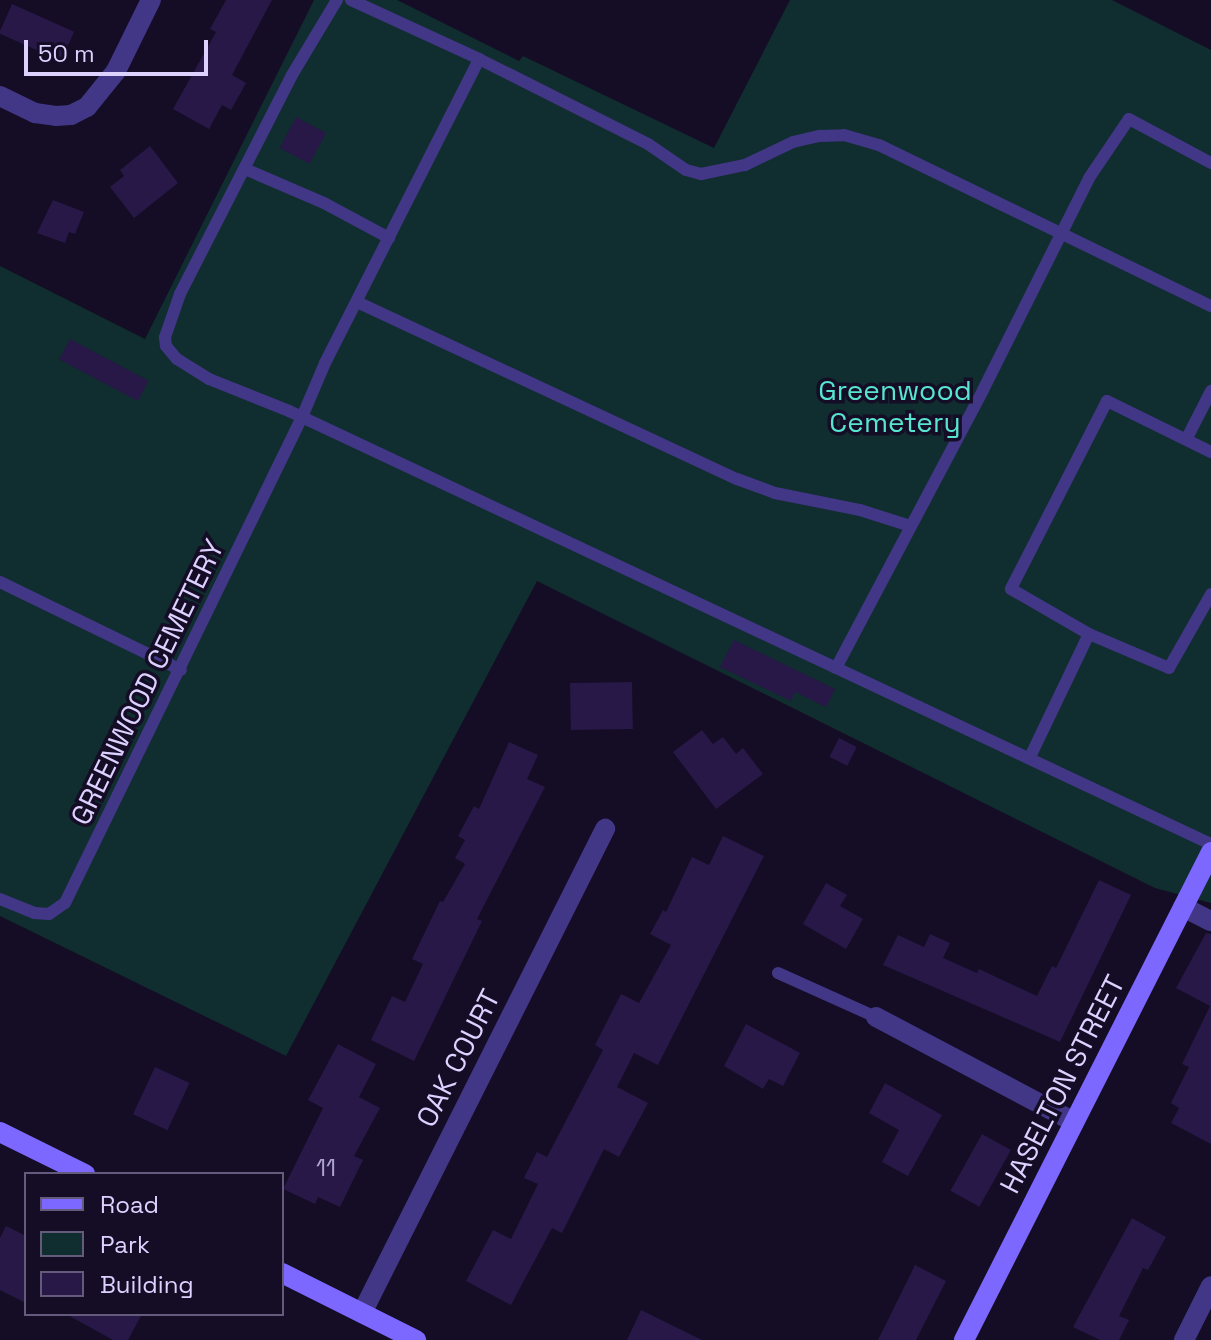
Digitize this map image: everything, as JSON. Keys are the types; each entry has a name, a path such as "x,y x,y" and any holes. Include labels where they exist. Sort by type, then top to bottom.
{"street":[{"path":"0,96 35,113 56,116 71,115 87,107 116,71 151,0"},
{"name":"OAK COURT","path":"362,1313 605,829"},
{"name":"HASELTON STREET","path":"964,1340 1211,852"},
{"path":"1183,907 1211,921"},
{"path":"876,1017 1074,1122"},
{"path":"0,1132 81,1172"},
{"path":"284,1274 416,1340"},
{"path":"1184,1340 1211,1286"}],"lane":[{"path":"337,0 292,75 180,294 165,337 166,346 177,359 209,379 302,417 1211,844"},
{"path":"351,0 479,59 648,144 686,170 701,174 745,165 793,142 844,135 879,145 1211,306"},
{"name":"GREENWOOD CEMETERY","path":"0,899 34,913 49,914 65,903 181,670 312,390 479,59"},
{"path":"836,668 983,390 1089,178 1129,119 1211,163"},
{"path":"245,169 324,203 389,238"},
{"path":"357,302 737,479 775,493 860,510 910,526"},
{"path":"1187,438 1211,391"},
{"path":"1211,452 1107,401 1068,470 1011,589 1089,634 1169,668 1211,594"},
{"path":"0,582 181,670"},
{"path":"1030,757 1089,634"},
{"path":"778,973 876,1017"}],"green space":[{"name":"Greenwood Cemetery","path":"314,0 397,0 519,61 523,56 714,148 790,0 1112,0 1211,50 1211,903 1155,888 537,581 286,1056 0,916 0,266 145,339"}],"building":[{"path":"226,0 272,0 232,75 246,83 231,110 222,105 209,129 173,109 216,32 210,29"},
{"path":"12,4 74,32 61,61 0,34"},
{"path":"296,117 326,133 310,164 280,148"},
{"path":"150,146 178,183 134,218 110,187 124,176 120,170"},
{"path":"53,200 84,212 75,234 69,232 65,243 37,233"},
{"path":"70,339 149,381 138,401 59,359"},
{"path":"734,640 835,689 826,707 795,692 791,701 720,667"},
{"path":"632,682 633,729 571,730 570,683"},
{"path":"702,730 713,744 723,737 736,754 743,748 763,774 716,809 673,752"},
{"path":"839,738 857,747 847,766 829,757"},
{"path":"509,742 538,755 527,779 545,787 477,919 482,921 414,1061 371,1040 392,996 405,1002 423,964 412,959 440,901 443,902 465,864 455,858 465,840 458,836 474,806 479,809"},
{"path":"723,836 764,856 658,1065 634,1053 617,1087 648,1103 619,1157 604,1149 562,1233 552,1228 511,1305 466,1281 493,1230 511,1239 538,1184 524,1178 537,1152 547,1157 603,1050 595,1045 621,994 639,1003 671,945 650,934 663,910 666,912 692,857 709,865"},
{"path":"1099,880 1131,895 1060,1042 883,965 898,935 924,947 930,934 950,943 943,958 977,973 979,969 1037,996 1052,966 1056,968"},
{"path":"826,883 847,895 840,906 863,919 846,949 803,924"},
{"path":"1206,933 1211,934 1211,1144 1171,1123 1179,1108 1171,1103 1189,1067 1182,1064 1210,1006 1176,988"},
{"path":"746,1024 800,1053 783,1086 769,1079 763,1089 724,1066"},
{"path":"338,1044 376,1064 359,1097 380,1108 354,1156 363,1160 340,1207 318,1197 315,1204 284,1189 323,1108 308,1100"},
{"path":"155,1067 189,1083 167,1130 133,1114"},
{"path":"885,1083 942,1115 908,1176 882,1162 899,1130 869,1113"},
{"path":"982,1134 1011,1150 979,1207 950,1191"},
{"path":"1132,1218 1166,1237 1148,1270 1143,1268 1119,1316 1129,1320 1119,1340 1100,1340 1073,1327"},
{"path":"6,1226 24,1235 24,1302 0,1290 0,1238"},
{"path":"915,1265 946,1281 916,1340 878,1340"},
{"path":"641,1310 702,1340 627,1340"},
{"path":"70,1316 141,1316 128,1340 113,1340"}]}
